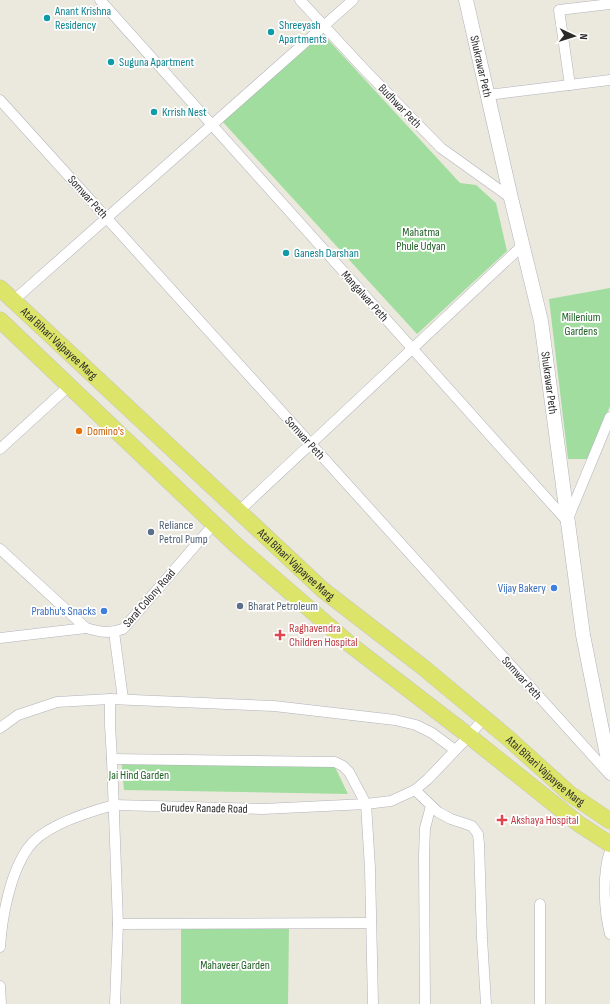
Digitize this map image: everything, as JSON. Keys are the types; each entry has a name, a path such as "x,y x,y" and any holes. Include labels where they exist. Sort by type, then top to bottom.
{"main road":[{"name":"Atal Bihari Vajpayee Marg","path":"0,288 323,590 424,668 484,718 570,794 610,821"},
{"name":"Atal Bihari Vajpayee Marg","path":"0,320 214,524 352,646 469,736 579,824 610,844"}],"street":[{"name":"Mangalwar Peth","path":"100,0 567,521"},
{"name":"Budhwar Peth","path":"300,0 441,148 511,198"},
{"path":"14,300 353,0"},
{"name":"Shukrawar Peth","path":"466,0 511,198 541,321 583,635 610,770"},
{"path":"570,85 559,10 610,4"},
{"path":"488,95 610,80"},
{"name":"Somwar Peth","path":"0,100 610,775"},
{"path":"239,511 523,245"},
{"path":"0,449 69,386"},
{"path":"567,521 610,417"},
{"name":"Saraf Colony Road","path":"0,638 86,628 98,631 114,632 123,629 214,524"},
{"path":"0,549 4,559 86,628"},
{"path":"114,632 123,699"},
{"path":"110,699 118,924 115,1004"},
{"path":"0,728 18,715 57,702 123,699 274,706 395,720 416,725 432,733 455,750"},
{"name":"Gurudev Ranade Road","path":"0,947 1,930 16,867 28,847 57,826 94,811 114,805 263,809 366,804 391,801 415,790 428,779 484,718"},
{"path":"112,759 335,762 343,766 349,772 366,804 370,868 373,1004"},
{"path":"415,790 438,812 451,819 472,826 478,834 486,1004"},
{"path":"425,1004 424,855 425,828 431,806"},
{"path":"610,851 606,862 604,878 610,934"},
{"path":"540,904 540,1004"},
{"path":"118,924 371,923"},
{"path":"0,986 1,1004"}],"green space":[{"name":"Mahatma Phule Udyan","path":"320,31 460,183 476,185 496,203 507,251 417,334 222,121"},
{"name":"Millenium Gardens","path":"610,288 610,406 588,459 568,459 549,299"},
{"name":"Jai Hind Garden","path":"121,758 335,767 348,794 124,790"},
{"name":"Mahaveer Garden","path":"181,927 289,927 288,1004 181,1004"}],"place":[{"name":"Anant Krishna Residency","path":"47,18"},
{"name":"Shreeyash Apartments","path":"271,32"},
{"name":"Suguna Apartment","path":"111,62"},
{"name":"Krrish Nest","path":"154,112"},
{"name":"Ganesh Darshan","path":"286,253"},
{"name":"Domino's","path":"79,431"},
{"name":"Reliance Petrol Pump","path":"151,532"},
{"name":"Vijay Bakery","path":"554,588"},
{"name":"Bharat Petroleum","path":"240,606"},
{"name":"Prabhu's Snacks","path":"104,611"},
{"name":"Raghavendra Children Hospital","path":"280,635"},
{"name":"Akshaya Hospital","path":"502,820"}]}
